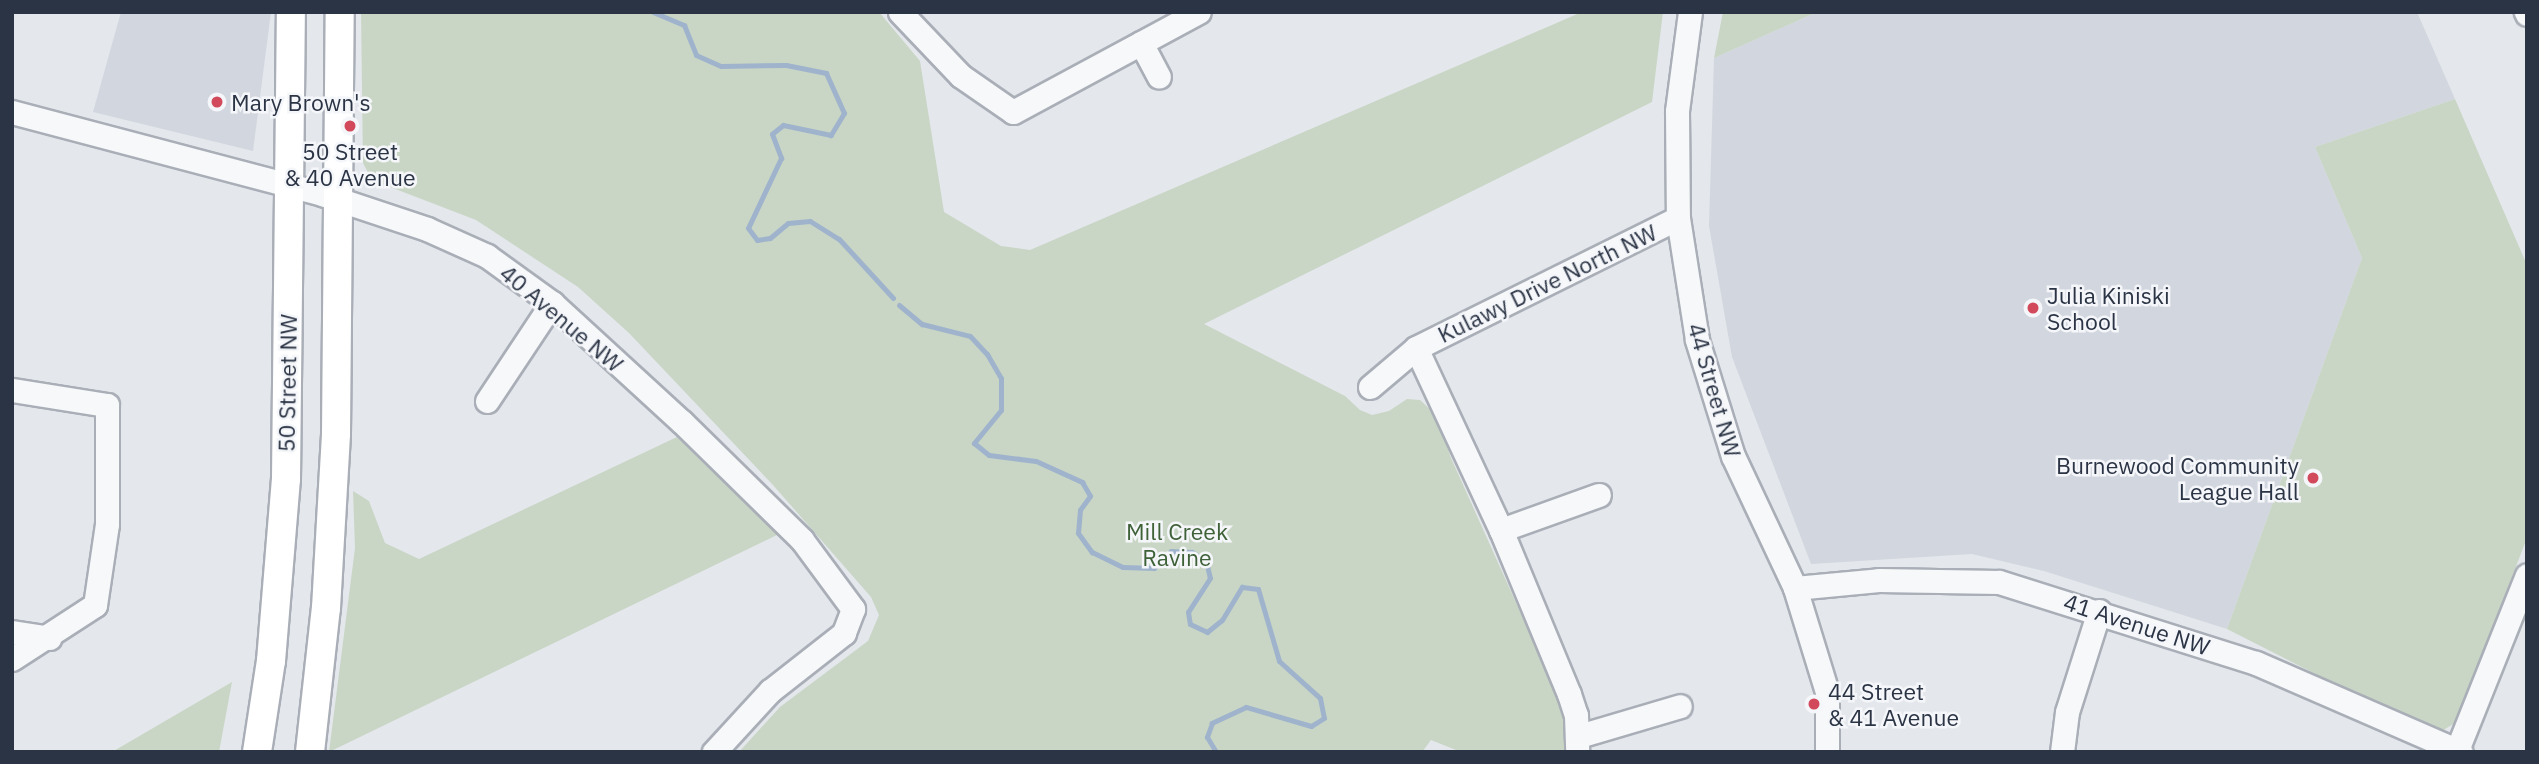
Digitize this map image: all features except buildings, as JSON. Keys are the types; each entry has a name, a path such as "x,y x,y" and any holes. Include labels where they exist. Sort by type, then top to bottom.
{"main road":[{"name":"50 Street NW","path":"257,752 271,661 286,480 291,12"},
{"path":"310,752 332,526 340,201 340,12"}],"street":[{"path":"900,12 961,76 1013,112 1199,12"},
{"name":"44 Street NW","path":"1690,12 1676,111 1678,218 1697,340 1733,456 1794,588 1827,692 1827,752"},
{"path":"1141,43 1159,77"},
{"name":"40 Avenue NW","path":"12,112 288,184 426,229 487,256 552,303 781,516 849,599 852,621 839,638 755,705 714,752"},
{"name":"Kulawy Drive North NW","path":"1370,387 1416,348 1678,218"},
{"path":"487,401 552,303"},
{"name":"Kulawy Drive North NW","path":"1416,348 1501,530 1569,694 1578,744 1680,706"},
{"path":"12,390 107,405 107,524 95,605 50,638 12,659"},
{"path":"1501,530 1599,495"},
{"path":"2459,751 2527,575"},
{"name":"41 Avenue NW","path":"1794,588 1879,580 1999,582 2099,611 2256,663 2459,751"},
{"path":"2062,752 2067,712 2099,611"},
{"path":"12,632 50,638"}],"shaded area":[{"path":"121,12 271,12 253,151 93,112"},
{"name":"Julia Kiniski School","path":"1817,12 2417,12 2455,99 2315,147 2362,258 2227,629 2044,571 1972,554 1811,564 1732,357 1709,226 1714,58"}],"green space":[{"name":"Mill Creek Ravine","path":"361,12 879,12 920,61 944,212 1001,246 1030,250 1582,12 1663,12 1652,102 1204,324 1345,396 1360,410 1372,415 1389,411 1407,399 1420,400 1436,415 1451,458 1571,725 1568,752 1461,752 1431,740 1422,752 739,752 780,707 868,641 879,615 871,597 773,485 629,333 578,287 476,220 372,180 363,163"},
{"path":"1723,12 1817,12 1714,58"},
{"path":"2455,99 2527,265 2527,538 2455,723 2435,735 2227,629 2362,258 2315,147"},
{"path":"677,437 777,535 329,752 355,548 353,491 369,501 385,543 419,559"},
{"path":"232,682 219,752 112,752"}],"waterway":[{"path":"653,12 684,25 696,55 721,66 786,65 826,73 844,113 831,135 783,125 772,134 781,158 748,228 757,240 770,238 788,223 810,221 839,239 893,298"},
{"path":"899,305 922,324 970,336 987,354 1001,378 1001,410 974,443 989,455 1036,461 1082,482 1090,496 1080,510 1078,533 1092,552 1123,567 1154,568 1171,551 1192,552 1206,561 1210,578 1188,612 1190,624 1207,632 1222,620 1242,587 1258,589 1279,661 1320,698 1324,718 1311,726 1246,707 1212,723 1207,737 1216,752"}],"place":[{"name":"Mary Brown's","path":"217,102"},
{"name":"50 Street & 40 Avenue","path":"350,126"},
{"name":"Julia Kiniski School","path":"2033,308"},
{"name":"Burnewood Community League Hall","path":"2313,478"},
{"name":"44 Street & 41 Avenue","path":"1814,704"}]}
